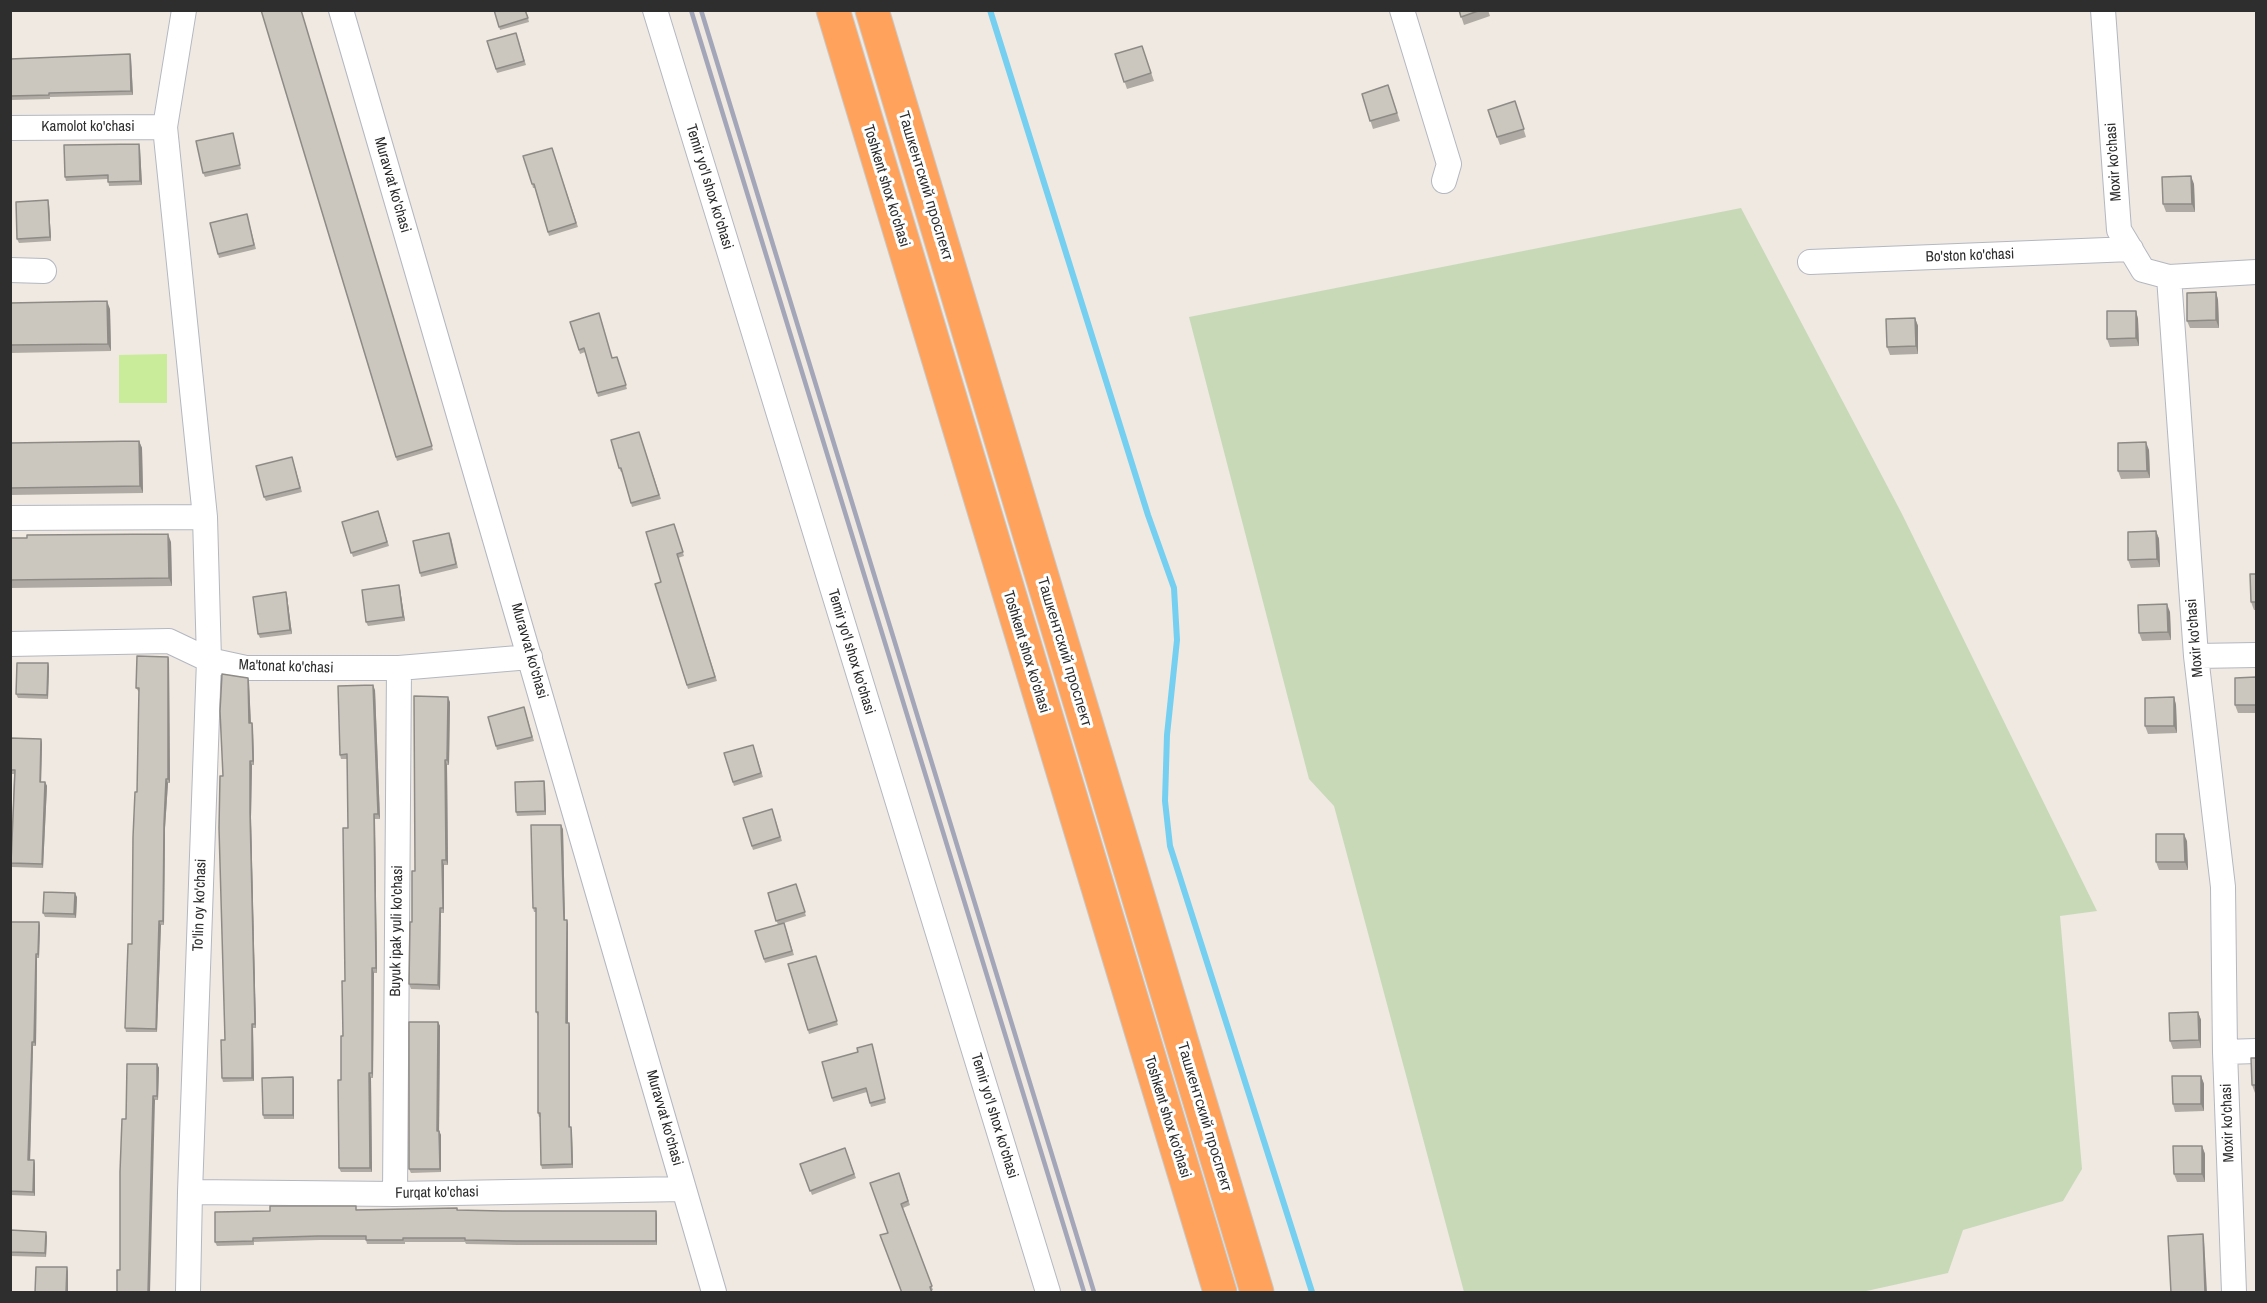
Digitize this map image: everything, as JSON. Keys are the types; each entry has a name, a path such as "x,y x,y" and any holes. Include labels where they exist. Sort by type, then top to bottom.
{"highway":[{"name":"Toshkent shox ko'chasi","path":"832,10 1220,1293"},
{"name":"Ташкентский проспект","path":"872,10 1257,1293"}],"street":[{"name":"To'lin oy ko'chasi","path":"184,10 165,127 205,517 209,660 188,1293"},
{"name":"Muravvat ko'chasi","path":"341,10 714,1293"},
{"name":"Temir yo'l shox ko'chasi","path":"655,10 1048,1293"},
{"path":"1402,10 1449,164 1444,181"},
{"name":"Moxir ko'chasi","path":"2103,10 2119,230 2143,270 2169,277 2196,656 2223,887 2225,1052 2234,1293"},
{"name":"Kamolot ko'chasi","path":"10,128 165,127"},
{"name":"Bo'ston ko'chasi","path":"1810,262 2131,249"},
{"path":"10,270 44,271"},
{"path":"2169,277 2256,272"},
{"path":"10,518 205,517"},
{"name":"Ma'tonat ko'chasi","path":"10,644 169,641 209,660 246,668 399,668 530,657"},
{"path":"2196,656 2256,655"},
{"name":"Buyuk ipak yuli ko'chasi","path":"395,1194 399,668"},
{"path":"2225,1052 2256,1051"},
{"name":"Furqat ko'chasi","path":"190,1192 395,1194 684,1189"}],"green space":[{"path":"1741,208 1902,514 2097,911 2060,916 2082,1169 2063,1201 1963,1230 1948,1273 1862,1292 1464,1292 1334,806 1309,779 1189,317"},
{"path":"167,354 167,403 119,403 119,355"}],"building":[{"path":"261,10 301,10 432,446 396,457"},
{"path":"494,10 525,10 528,18 499,27"},
{"path":"1459,10 1481,10 1461,17"},
{"path":"516,33 524,61 496,69 487,41"},
{"path":"1142,46 1151,73 1124,82 1115,54"},
{"path":"130,54 131,91 10,96 10,59"},
{"path":"1388,85 1397,113 1370,121 1362,94"},
{"path":"1515,101 1524,129 1497,137 1488,110"},
{"path":"233,133 240,165 203,173 196,141"},
{"path":"139,144 140,181 108,182 108,175 65,177 64,145"},
{"path":"552,148 576,223 548,232 523,156"},
{"path":"2191,176 2192,204 2163,204 2162,177"},
{"path":"48,200 50,237 17,239 16,202"},
{"path":"247,214 254,245 218,254 210,223"},
{"path":"2216,292 2216,320 2187,321 2187,293"},
{"path":"107,301 108,344 10,345 10,303"},
{"path":"2107,311 2136,311 2136,338 2107,339"},
{"path":"599,313 612,358 617,357 626,385 597,393 584,348 579,350 570,322"},
{"path":"1915,318 1916,346 1887,347 1886,319"},
{"path":"639,432 659,495 631,503 611,440"},
{"path":"139,441 140,486 10,488 10,443"},
{"path":"2146,442 2147,471 2118,471 2118,443"},
{"path":"292,457 300,488 264,497 256,466"},
{"path":"378,511 387,542 351,553 342,522"},
{"path":"674,524 683,552 677,554 715,677 687,685 655,584 661,582 646,532"},
{"path":"2156,531 2157,559 2128,560 2128,532"},
{"path":"449,533 456,564 420,573 413,541"},
{"path":"168,534 169,578 10,580 10,538 27,538 27,535"},
{"path":"2250,574 2256,574 2256,602 2251,602"},
{"path":"399,585 403,617 366,622 362,590"},
{"path":"286,592 290,630 258,634 253,597"},
{"path":"2167,604 2168,632 2139,633 2138,605"},
{"path":"137,656 168,657 168,779 166,779 164,824 163,921 159,921 156,1029 125,1028 128,944 132,944 133,837 135,792 137,792 139,688 136,688"},
{"path":"17,663 48,663 47,695 16,694"},
{"path":"222,674 248,678 249,723 252,723 253,761 250,761 250,813 255,1024 252,1024 252,1078 222,1078 221,1040 225,1040 219,828 220,776 223,776 220,711"},
{"path":"2256,677 2256,705 2235,705 2235,678"},
{"path":"373,685 378,814 374,814 376,968 372,968 372,1073 369,1073 370,1168 339,1168 338,1080 341,1080 341,1036 343,1036 342,981 345,981 343,828 348,828 347,754 340,755 338,686"},
{"path":"414,696 448,697 447,760 445,760 446,860 442,860 443,908 440,908 438,985 409,984 412,871 415,871"},
{"path":"2174,697 2174,726 2145,726 2145,698"},
{"path":"524,707 532,737 496,746 488,717"},
{"path":"10,738 41,739 40,782 45,782 42,864 11,863 15,770 10,770"},
{"path":"753,745 761,773 733,782 724,753"},
{"path":"544,781 545,811 516,812 515,782"},
{"path":"772,809 780,837 752,846 743,818"},
{"path":"531,825 561,825 564,920 567,920 566,1023 569,1023 569,1127 571,1127 572,1164 541,1165 540,1113 538,1113 538,1012 536,1012 536,908 533,908"},
{"path":"2156,834 2184,834 2185,862 2156,862"},
{"path":"796,884 805,912 776,921 768,893"},
{"path":"44,892 75,893 74,914 43,913"},
{"path":"10,922 39,922 28,1160 34,1160 33,1192 10,1191"},
{"path":"784,923 792,951 764,959 755,931"},
{"path":"816,956 837,1021 808,1030 788,964"},
{"path":"2198,1012 2199,1040 2170,1041 2169,1013"},
{"path":"409,1022 438,1022 437,1131 439,1131 440,1169 409,1169"},
{"path":"872,1044 885,1099 870,1103 866,1088 832,1098 822,1062 858,1052 857,1048"},
{"path":"2251,1058 2256,1058 2256,1085 2252,1085"},
{"path":"127,1064 157,1064 157,1096 153,1096 148,1293 117,1293 117,1270 120,1270 122,1119 126,1119"},
{"path":"2172,1076 2201,1076 2201,1104 2173,1104"},
{"path":"293,1077 293,1115 263,1115 262,1078"},
{"path":"2173,1146 2202,1146 2202,1174 2174,1174"},
{"path":"845,1148 854,1174 810,1191 800,1164"},
{"path":"899,1173 908,1201 901,1204 932,1286 930,1287 932,1293 902,1293 880,1235 888,1233 870,1183"},
{"path":"270,1206 356,1206 356,1210 457,1208 457,1210 502,1211 656,1211 656,1241 516,1241 465,1240 465,1238 366,1240 366,1236 318,1236 215,1242 215,1212 270,1211"},
{"path":"10,1230 46,1232 45,1253 10,1252"},
{"path":"2203,1234 2205,1293 2171,1293 2168,1236"},
{"path":"36,1267 67,1267 66,1293 35,1293"}],"waterway":[{"path":"990,10 1148,515 1174,588 1177,640 1167,735 1165,801 1170,846 1312,1292"}],"railway":[{"path":"691,10 1084,1292"},
{"path":"701,10 1094,1292"}]}
